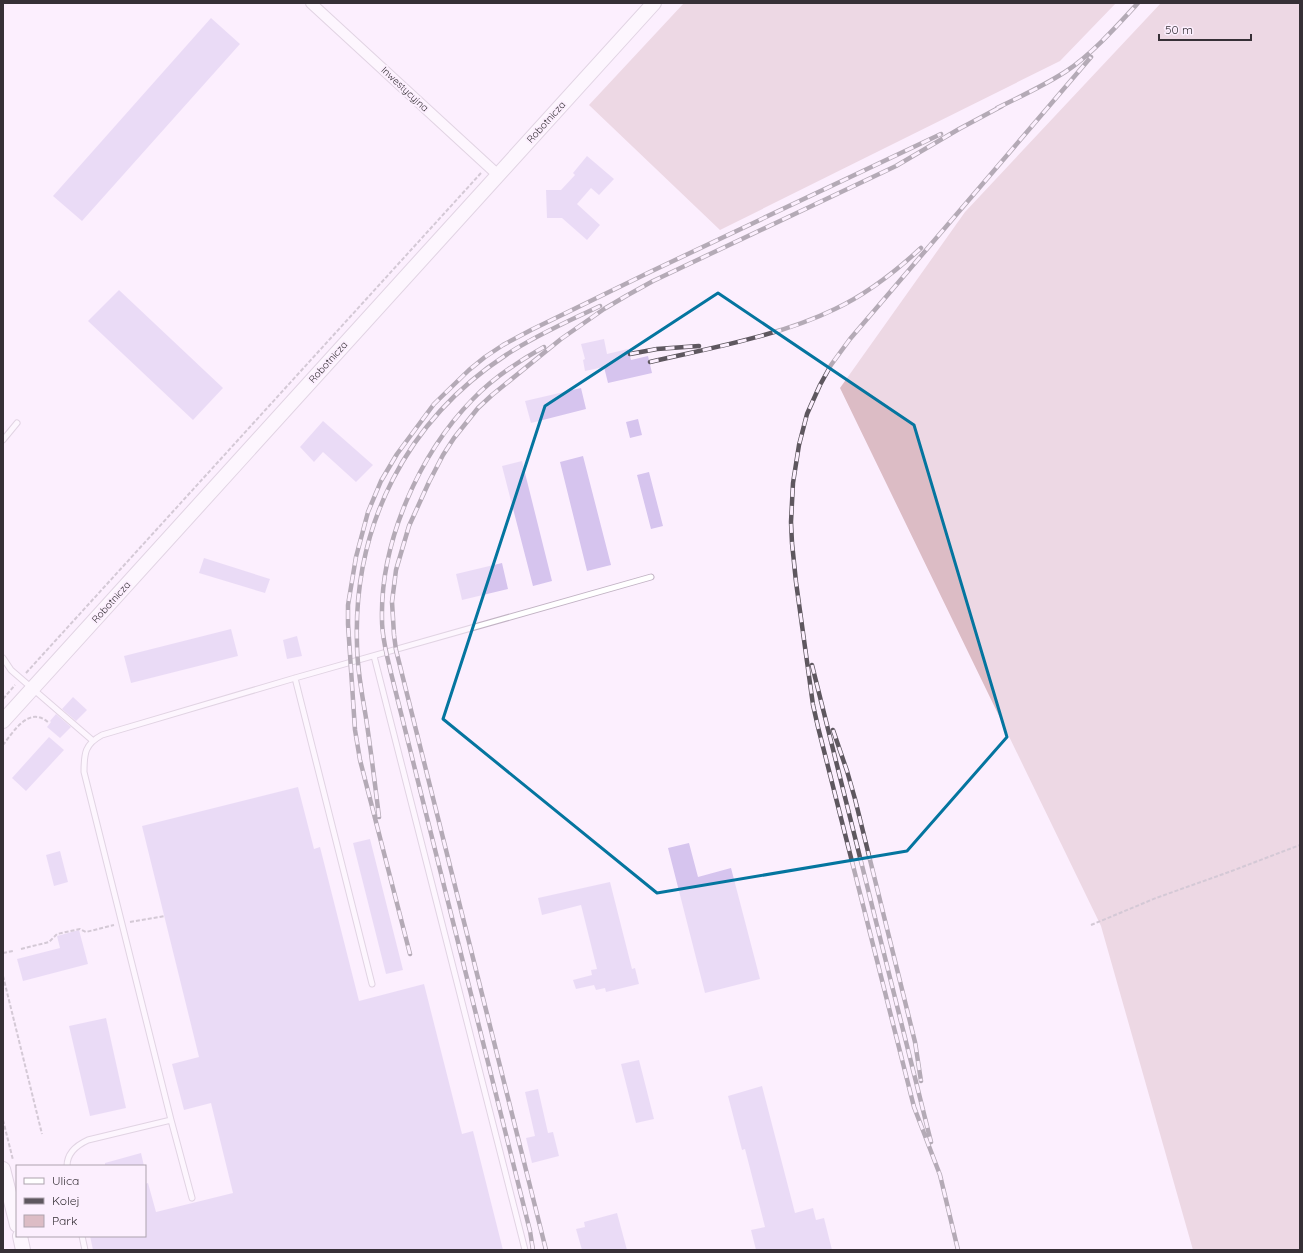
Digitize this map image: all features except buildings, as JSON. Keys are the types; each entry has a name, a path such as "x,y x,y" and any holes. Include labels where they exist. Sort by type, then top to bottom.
{"street":[{"name":"Inwestycyjna","path":"311,3 498,175"},
{"name":"Robotnicza","path":"3,722 654,3"},
{"path":"8,1166 16,1218"},
{"path":"20,1237 23,1250"}],"lane":[{"path":"3,440 17,423"},
{"path":"192,1198 84,772 84,762 87,749 92,740 102,735 295,678 652,577"},
{"path":"374,656 525,1250"},
{"path":"3,658 11,670 92,740"},
{"path":"295,678 372,984"},
{"path":"67,1165 71,1153 77,1145 88,1140 171,1120"},
{"path":"82,1237 85,1250"}],"path":[{"path":"3,699 488,165"},
{"path":"3,745 26,719 37,717 45,719 49,723"},
{"path":"1091,925 1156,898 1300,845"},
{"path":"21,949 49,942 56,934 80,929 86,932 122,923 164,916"},
{"path":"3,953 13,951"},
{"path":"3,976 42,1134"},
{"path":"3,1120 8,1166"}],"highlighted area":[{"path":"718,293 914,425 1007,737 907,851 657,893 443,719 545,406"}],"green space":[{"path":"684,3 1116,3 1060,61 720,230 589,105"},
{"path":"1161,3 1300,3 1300,1250 1193,1250 1101,926 840,388 965,212"}],"railway":[{"path":"997,108 1048,82 1075,65 1103,40 1138,3"},
{"path":"958,1250 940,1175 914,1107 813,705 792,543 791,522 793,483 799,445 807,414 831,365 850,339 1091,57"},
{"path":"546,1250 396,650 392,602 396,570 409,526 443,455 454,438 478,408 561,339 604,309 653,281 896,166 1002,106"},
{"path":"410,954 360,760 355,730 348,624 348,605 356,557 368,512 381,481 397,454 434,404 469,370 503,345 652,271 941,134"},
{"path":"650,362 768,334 814,318 858,297 891,274 921,248"},
{"path":"379,817 357,653 358,600 365,558 376,517 393,479 414,444 440,411 471,381 506,355 529,341 600,306"},
{"path":"630,354 657,349 699,346"},
{"path":"533,1250 530,1231 386,654 382,620 383,590 388,560 396,530 406,501 436,446 454,421 481,391 507,370 544,347"},
{"path":"812,665 931,1142"},
{"path":"833,730 855,799 915,1042 921,1081"}]}
